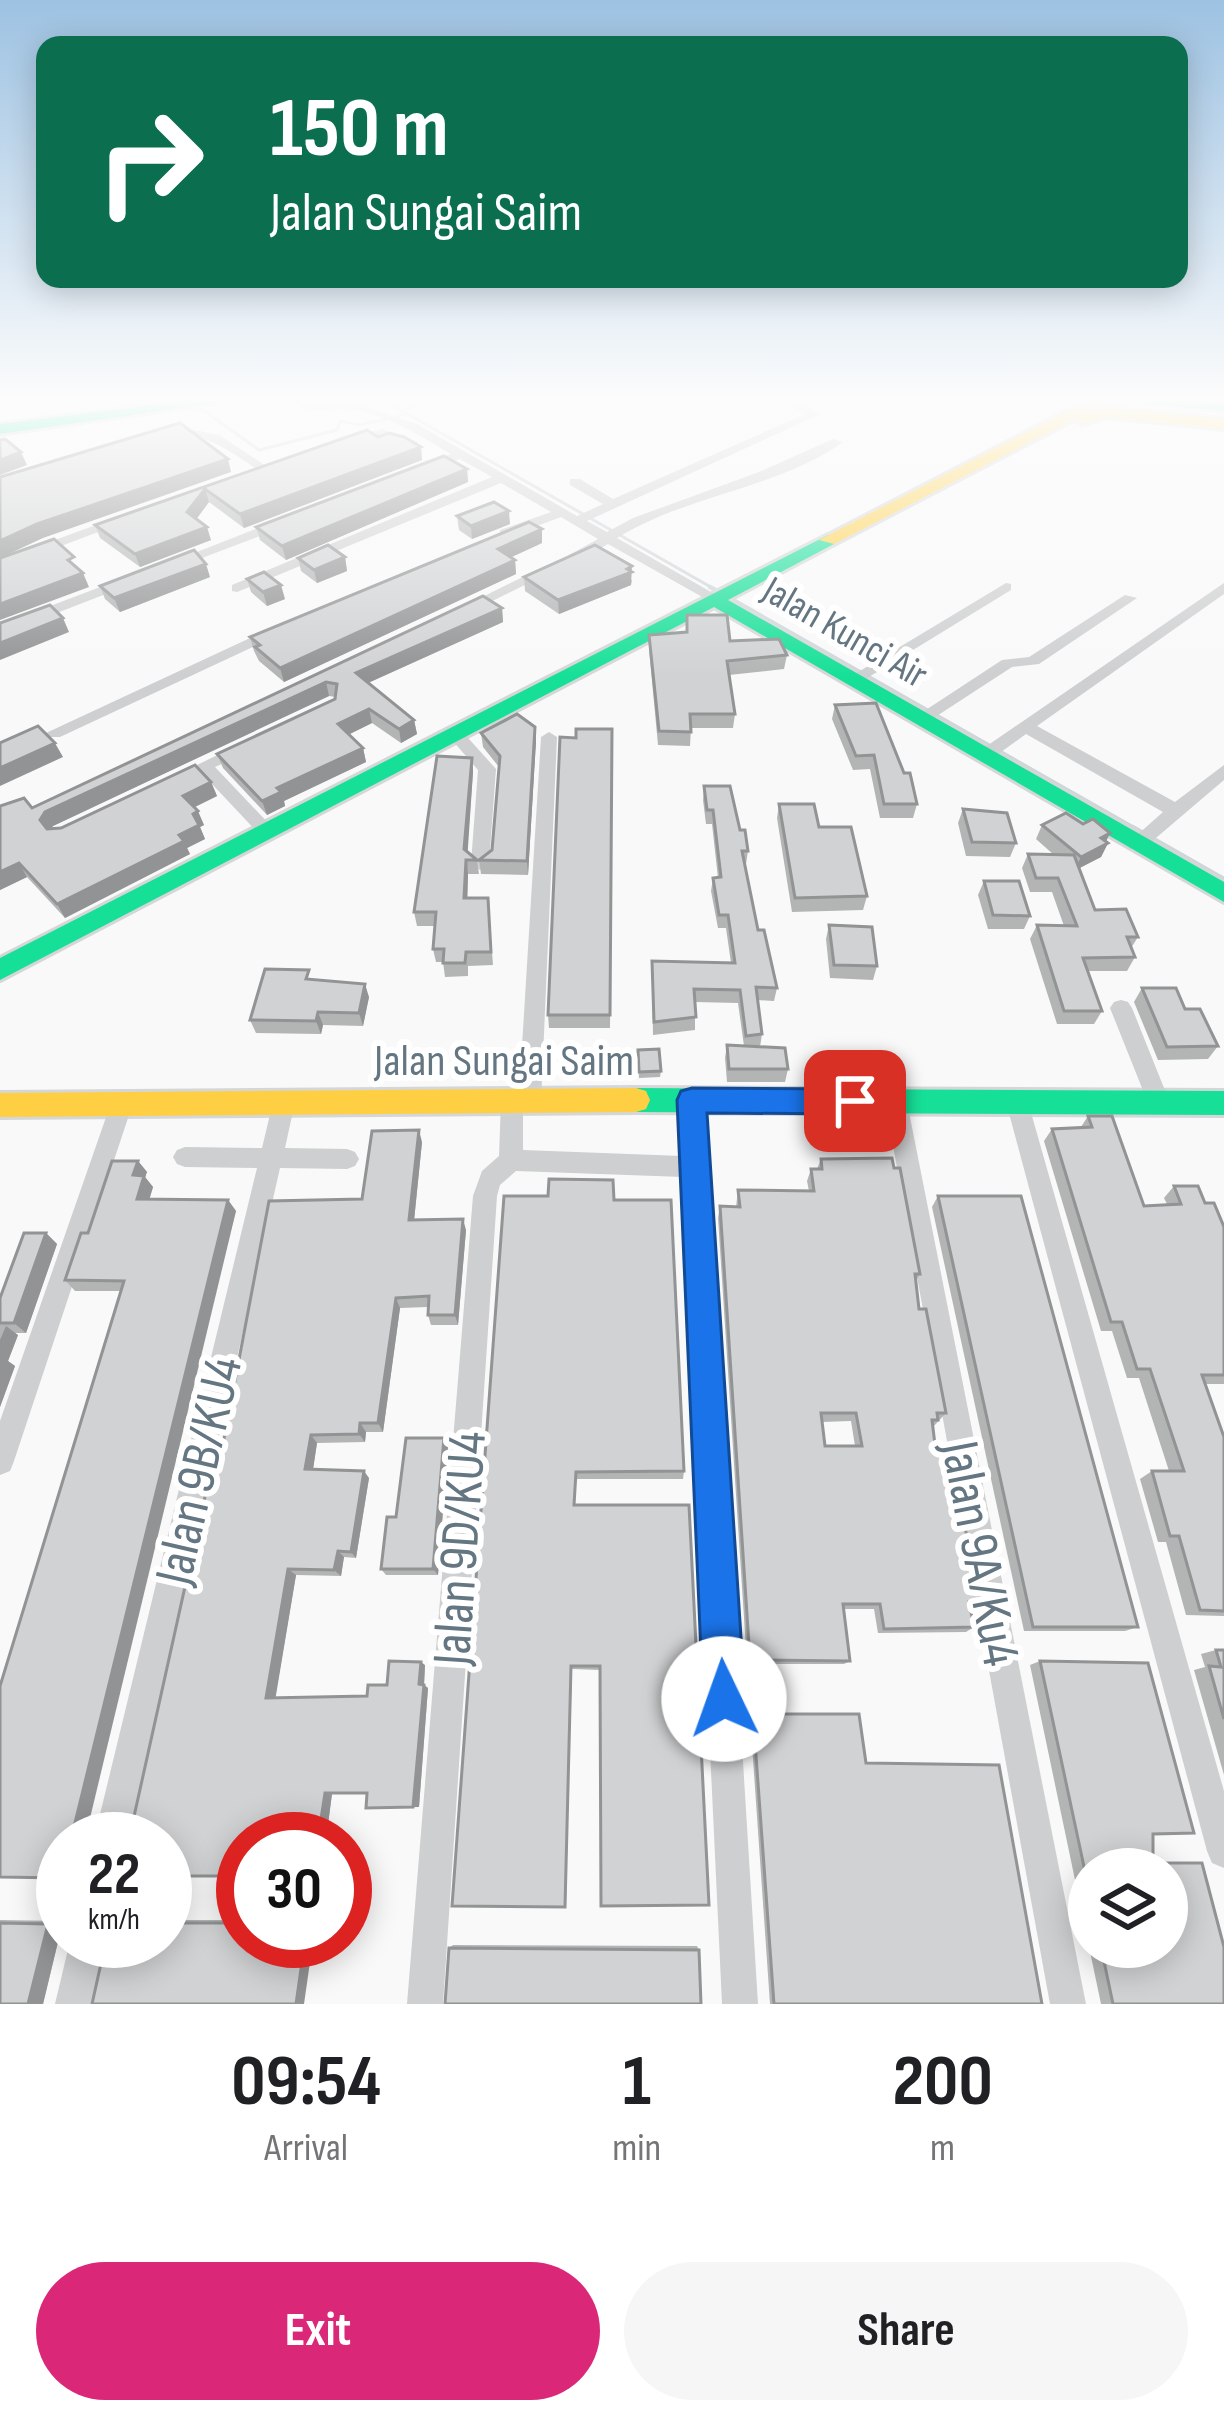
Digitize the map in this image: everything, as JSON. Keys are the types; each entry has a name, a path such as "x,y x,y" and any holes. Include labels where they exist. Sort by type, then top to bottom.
{"main road":[{"path":"0,970 927,491"},
{"name":"Jalan Kunci Air","path":"723,594 1145,836 1224,893"},
{"name":"Jalan Sungai Saim","path":"0,1105 1224,1102"}],"street":[{"path":"238,588 471,491"},
{"name":"Jalan Kunci Air","path":"527,491 723,594"},
{"path":"589,491 612,504"},
{"path":"480,543 579,516 642,491"},
{"path":"437,622 617,535 722,491"},
{"path":"154,571 308,513"},
{"path":"0,565 140,514"},
{"path":"0,630 132,580"},
{"path":"861,675 1006,587"},
{"path":"993,750 1224,587"},
{"path":"928,713 1008,663 1033,662 1130,598"},
{"path":"54,733 287,625"},
{"path":"1025,727 1176,811"},
{"path":"454,733 487,770 480,863"},
{"path":"183,776 268,736"},
{"name":"Jalan 9D/KU4","path":"424,2004 484,1196 490,1179 511,1160 521,1102 549,737"},
{"path":"204,766 266,831"},
{"path":"1145,836 1224,771"},
{"path":"1121,1008 1159,1103"},
{"path":"692,1100 740,2004"},
{"name":"Jalan 9B/KU4","path":"117,1812 284,1102"},
{"name":"Jalan 9A/Ku4","path":"896,1102 1068,2004"},
{"path":"1017,1102 1224,1851"},
{"path":"0,1461 122,1103"},
{"path":"185,1157 347,1159"},
{"path":"511,1160 695,1167"},
{"path":"73,2004 82,1968"}],"building":[{"path":"0,491 135,491 37,524 0,541"},
{"path":"204,491 187,512 207,527 135,554 95,525"},
{"path":"207,491 303,491 240,514"},
{"path":"353,491 415,491 282,546 256,527"},
{"path":"494,502 509,511 471,526 457,516"},
{"path":"529,522 542,529 498,549 515,560 280,668 250,637"},
{"path":"54,539 83,573 0,604 0,558"},
{"path":"328,545 345,557 314,570 298,558"},
{"path":"595,545 632,566 627,569 632,572 558,600 524,577"},
{"path":"194,550 206,564 114,598 100,586"},
{"path":"264,572 281,585 263,592 247,579"},
{"path":"483,596 502,608 356,673 414,720 399,729 369,709 338,724 363,748 277,788 281,792 262,801 217,754 335,699 337,684 326,682 45,812 40,820 47,829 61,828 195,765 211,782 183,796 198,811 193,814 199,825 179,835 184,841 57,904 19,863 0,872 0,806 24,798 32,808"},
{"path":"50,605 63,618 0,643 0,623"},
{"path":"687,615 727,615 730,641 779,639 787,655 727,661 735,714 690,714 691,732 659,731 649,635 687,632"},
{"path":"876,703 904,773 910,773 917,804 884,804 874,755 856,756 835,705"},
{"path":"517,714 535,727 527,861 479,860 492,850 500,756 481,733"},
{"path":"38,726 55,743 0,768 0,743"},
{"path":"576,729 612,729 610,1015 548,1015 560,737 576,738"},
{"path":"437,756 472,758 464,849 477,860 466,860 464,898 488,898 491,952 466,952 465,963 443,963 444,949 433,949 436,912 414,912"},
{"path":"704,786 730,786 740,830 745,830 748,851 742,851 758,930 764,930 777,988 756,987 762,1034 746,1036 740,990 694,989 696,1017 654,1022 652,961 735,963 728,915 719,915 713,878 721,877 713,810 707,810"},
{"path":"779,804 814,804 819,827 851,827 867,896 795,898"},
{"path":"963,809 1007,813 1016,843 972,842"},
{"path":"1066,813 1083,824 1093,819 1110,833 1101,838 1108,843 1081,857 1042,825"},
{"path":"1028,854 1074,855 1095,910 1126,909 1138,937 1127,937 1135,957 1083,958 1102,1011 1064,1011 1037,925 1077,926 1058,878 1036,878"},
{"path":"984,881 1019,881 1030,916 993,915"},
{"path":"829,925 872,927 877,966 834,965"},
{"path":"265,969 309,970 306,979 365,984 359,1013 318,1012 316,1021 250,1020"},
{"path":"1142,988 1176,988 1185,1009 1200,1009 1218,1046 1167,1047"},
{"path":"727,1045 785,1048 788,1069 729,1069"},
{"path":"659,1049 661,1071 639,1072 638,1050"},
{"path":"1088,1116 1112,1116 1144,1206 1181,1204 1174,1186 1198,1186 1205,1203 1214,1203 1224,1227 1224,1375 1202,1375 1224,1437 1224,1611 1200,1610 1179,1536 1170,1536 1152,1471 1184,1471 1150,1369 1137,1369 1122,1322 1111,1322 1052,1129 1092,1127"},
{"path":"419,1130 409,1220 463,1219 455,1315 428,1315 429,1296 396,1298 378,1423 360,1423 359,1434 311,1435 305,1469 364,1471 351,1552 338,1551 334,1570 288,1569 266,1698 367,1696 368,1685 387,1685 389,1661 421,1662 419,1684 424,1685 413,1807 366,1808 367,1793 325,1793 322,1812 216,1812 216,1876 192,1876 192,1812 135,1812 212,1465 219,1465 269,1201 362,1199 372,1131"},
{"path":"892,1158 894,1168 900,1168 920,1274 915,1274 919,1309 926,1309 946,1413 937,1413 938,1420 932,1420 936,1453 949,1453 981,1602 969,1602 974,1627 884,1629 880,1604 843,1604 850,1661 750,1660 720,1206 740,1207 738,1190 814,1191 811,1169 822,1169 821,1159","holes":["821,1413 856,1413 862,1446 825,1446"]},
{"path":"112,1161 138,1161 133,1175 144,1176 137,1199 228,1200 78,1812 36,1812 36,1878 0,1877 0,1686 124,1281 65,1280 81,1233 88,1233"},
{"path":"549,1179 613,1180 614,1200 671,1200 684,1471 576,1472 574,1505 689,1505 709,1905 601,1906 600,1666 571,1666 565,1907 452,1906 504,1196 548,1196"},
{"path":"938,1196 1021,1196 1138,1627 1033,1627"},
{"path":"24,1233 46,1233 14,1323 0,1323 0,1298"},
{"path":"406,1438 444,1438 433,1569 381,1569 387,1517 396,1517"},
{"path":"1216,1650 1224,1650 1224,1719 1209,1666 1221,1667"},
{"path":"1040,1661 1148,1663 1194,1833 1153,1834 1153,1848 1080,1848"},
{"path":"753,1714 859,1714 866,1763 999,1765 1042,2004 774,2004"},
{"path":"1188,1863 1202,1863 1224,1947 1224,2004 1113,2004 1105,1968 1188,1968"},
{"path":"0,1923 36,1924 37,1968 28,2004 0,2004"},
{"path":"192,1923 216,1923 216,1968 301,1968 296,2004 92,2004 100,1968 192,1968"},
{"path":"449,1948 699,1950 701,2004 445,2004"}],"waterway":[{"path":"542,491 716,590"},
{"path":"710,587 1139,831"},
{"path":"1133,828 1224,880"}],"traffic: fast":[{"path":"0,970 828,540"},
{"path":"713,599 1224,893"},
{"path":"636,1100 1224,1103"}],"traffic: slow":[{"path":"828,540 924,491"},
{"path":"0,1105 636,1100"}],"route":[{"path":"724,1699 692,1100 855,1101"}]}
